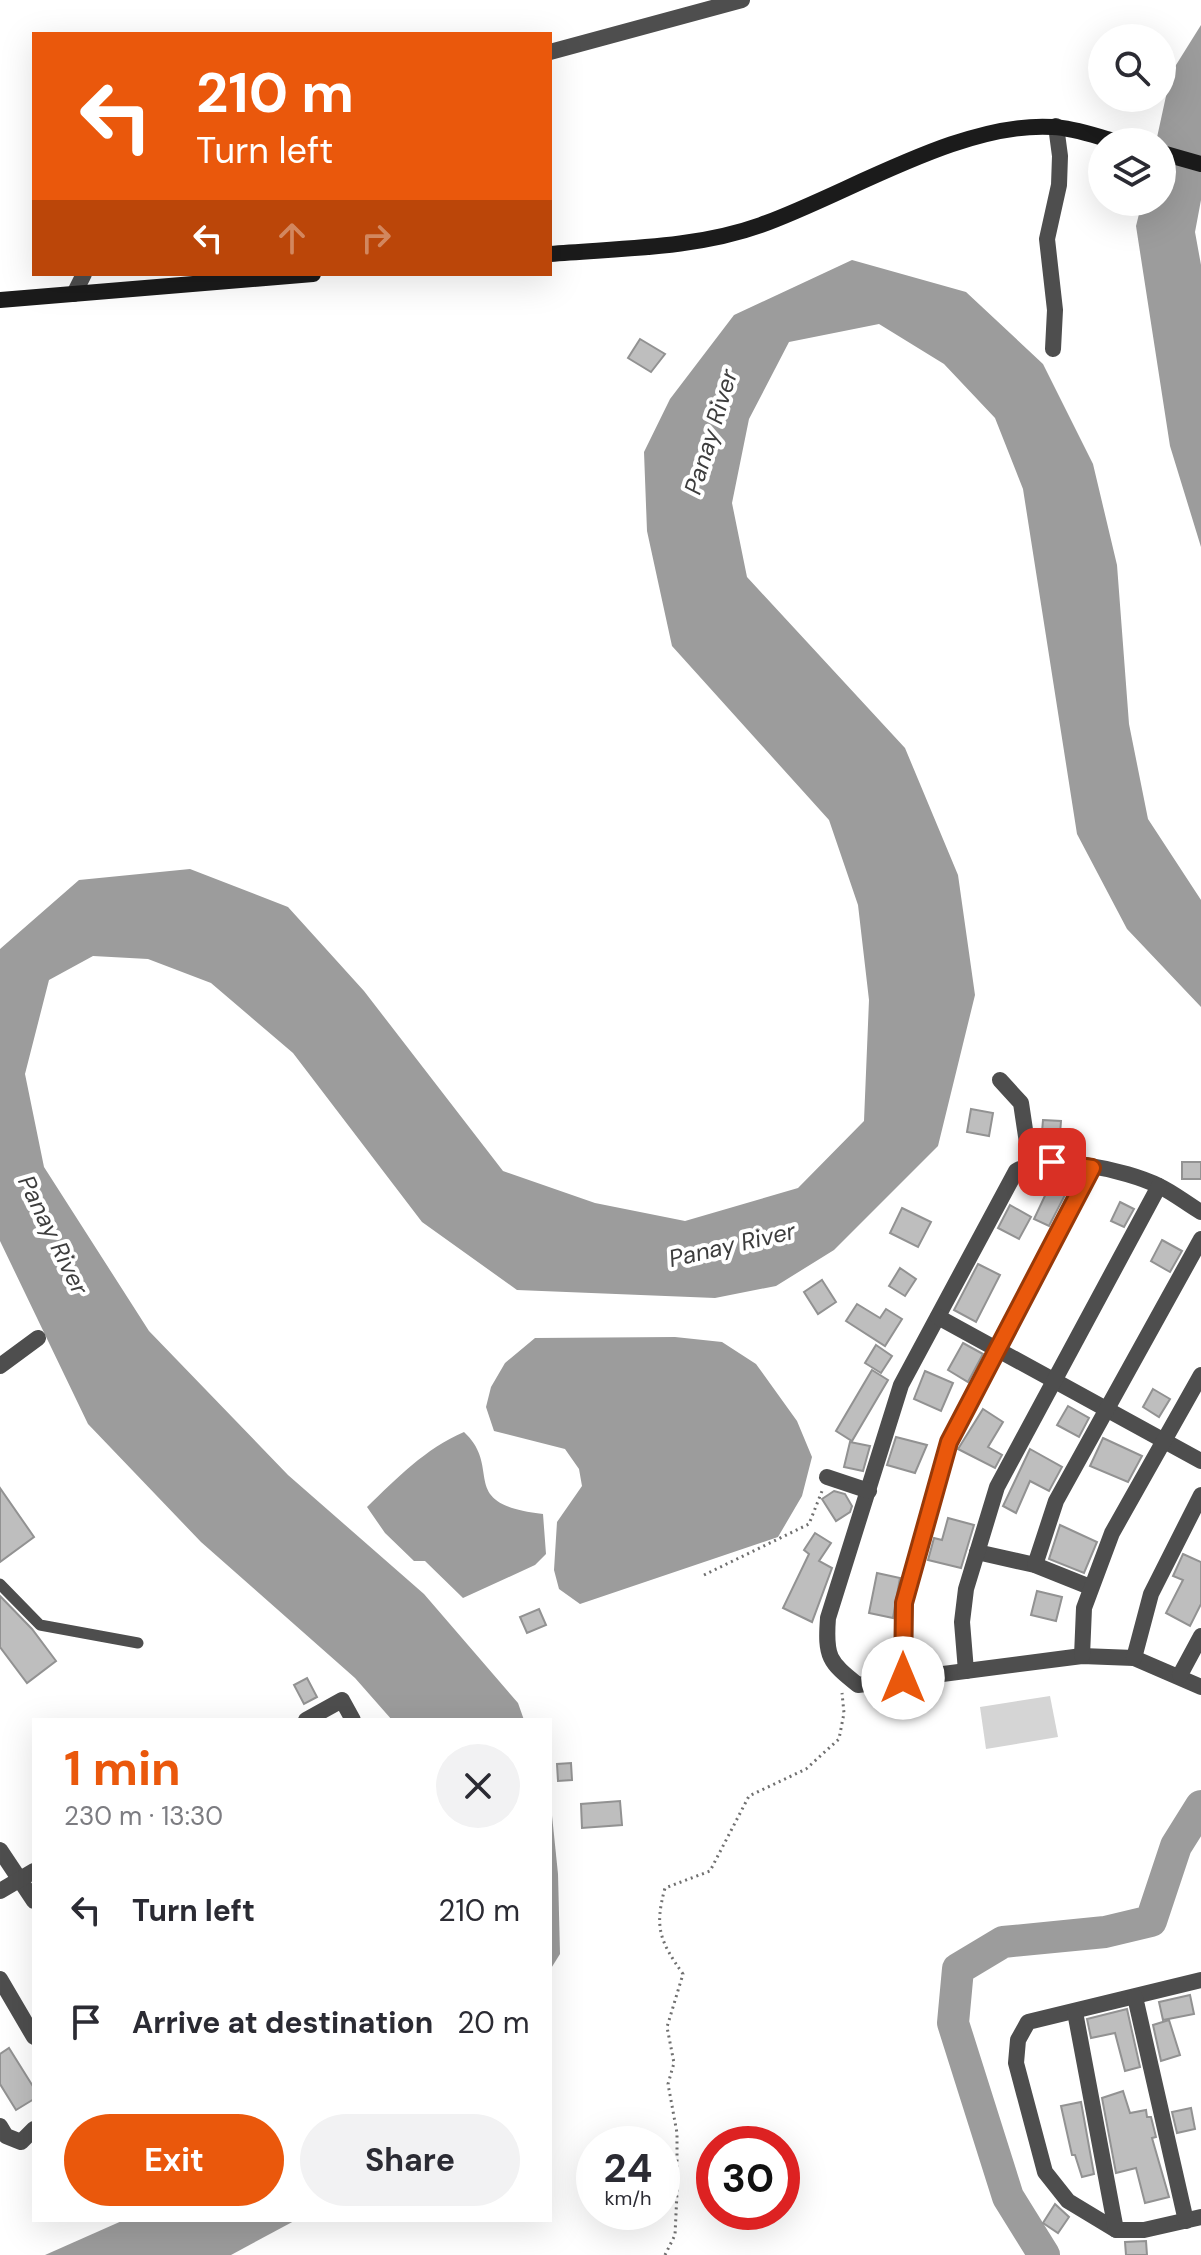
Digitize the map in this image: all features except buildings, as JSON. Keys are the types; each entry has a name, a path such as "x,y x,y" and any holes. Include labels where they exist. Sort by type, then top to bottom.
{"main road":[{"path":"552,254 693,242 759,226 966,140 1017,127 1056,126 1088,134"},
{"path":"1176,157 1201,164"},
{"path":"0,300 289,276"}],"street":[{"path":"552,51 742,0"},
{"path":"1053,349 1055,310 1047,239 1059,185 1056,126"},
{"path":"74,294 83,276"},
{"path":"1000,1080 1021,1103 1030,1163"},
{"path":"1201,1212 1159,1186 1092,1168 1030,1163 1016,1171 901,1385 828,1618 826,1643 830,1662 858,1685 1082,1656 1134,1658 1180,1675 1201,1687"},
{"path":"903,1678 904,1603 915,1551 949,1442 966,1404 999,1349 1092,1168"},
{"path":"966,1671 962,1622 966,1589 997,1487 1159,1186"},
{"path":"1035,1565 1056,1501 1201,1239"},
{"path":"938,1317 1054,1379 1164,1444 1201,1461"},
{"path":"0,1366 38,1338"},
{"path":"1082,1656 1084,1608 1112,1533 1201,1375"},
{"path":"827,1477 869,1491"},
{"path":"1134,1658 1151,1594 1201,1495"},
{"path":"977,1552 1035,1565 1090,1587"},
{"path":"1180,1675 1201,1636"},
{"path":"310,1718 342,1700 352,1718"},
{"path":"0,1850 27,1874 0,1891"},
{"path":"0,1979 32,2034"},
{"path":"1135,1997 1193,2219 1144,2230 1116,2230 1068,2201 1045,2172 1016,2063 1018,2040 1028,2022 1135,1997 1200,1985"},
{"path":"1075,2012 1116,2230"},
{"path":"0,2126 6,2136 21,2142 32,2131"}],"lane":[{"path":"0,1584 40,1625 138,1643"}],"path":[{"path":"704,1575 809,1524 827,1477"},
{"path":"665,2255 675,2235 677,2193 677,2133 668,2084 674,2063 667,2027 683,1974 661,1942 658,1912 665,1888 710,1871 749,1796 806,1769 839,1739 844,1713 838,1669"}],"shaded area":[{"path":"1050,1696 1058,1737 986,1749 980,1707"}],"water":[{"path":"1201,25 1201,200 1195,232 1201,265 1201,547 1170,446 1136,226 1138,216 1176,216 1176,128 1159,128 1163,112 1176,112 1176,65"},
{"name":"Panay River","path":"852,260 966,292 1043,364 1093,464 1117,565 1129,724 1148,819 1201,900 1201,1007 1127,929 1077,834 1023,489 995,418 944,364 879,324 789,342 749,419 732,503 747,577 905,748 958,875 975,995 938,1146 834,1250 776,1286 715,1298 517,1290 422,1222 293,1053 211,983 148,959 93,956 49,980 25,1074 44,1167 149,1331 288,1475 424,1594 518,1703 523,1718 390,1718 355,1678 201,1542 88,1424 0,1241 0,949 79,880 190,869 288,907 364,991 503,1171 595,1203 685,1221 798,1188 864,1121 869,1000 858,905 829,820 672,646 647,531 644,452 670,399 734,315"},
{"path":"675,1337 722,1342 756,1364 797,1421 812,1457 802,1496 778,1537 580,1604 559,1589 554,1570 557,1522 582,1486 579,1469 565,1449 494,1431 486,1407 491,1387 505,1363 535,1338"},
{"path":"464,1432 481,1459 490,1493 499,1502 516,1509 543,1514 546,1554 535,1565 463,1598 425,1561 414,1561 385,1533 367,1507 424,1455"},
{"path":"552,1816 558,1874 560,1954 552,1967"},
{"path":"119,2222 292,2222 231,2255 45,2255"}],"waterway":[{"path":"1044,2255 1008,2197 953,2023 958,1969 1003,1942 1105,1932 1151,1921 1176,1846 1201,1806"}],"route":[{"path":"903,1678 904,1603 915,1551 949,1442 966,1404 999,1349 1092,1168 1052,1162"}]}
